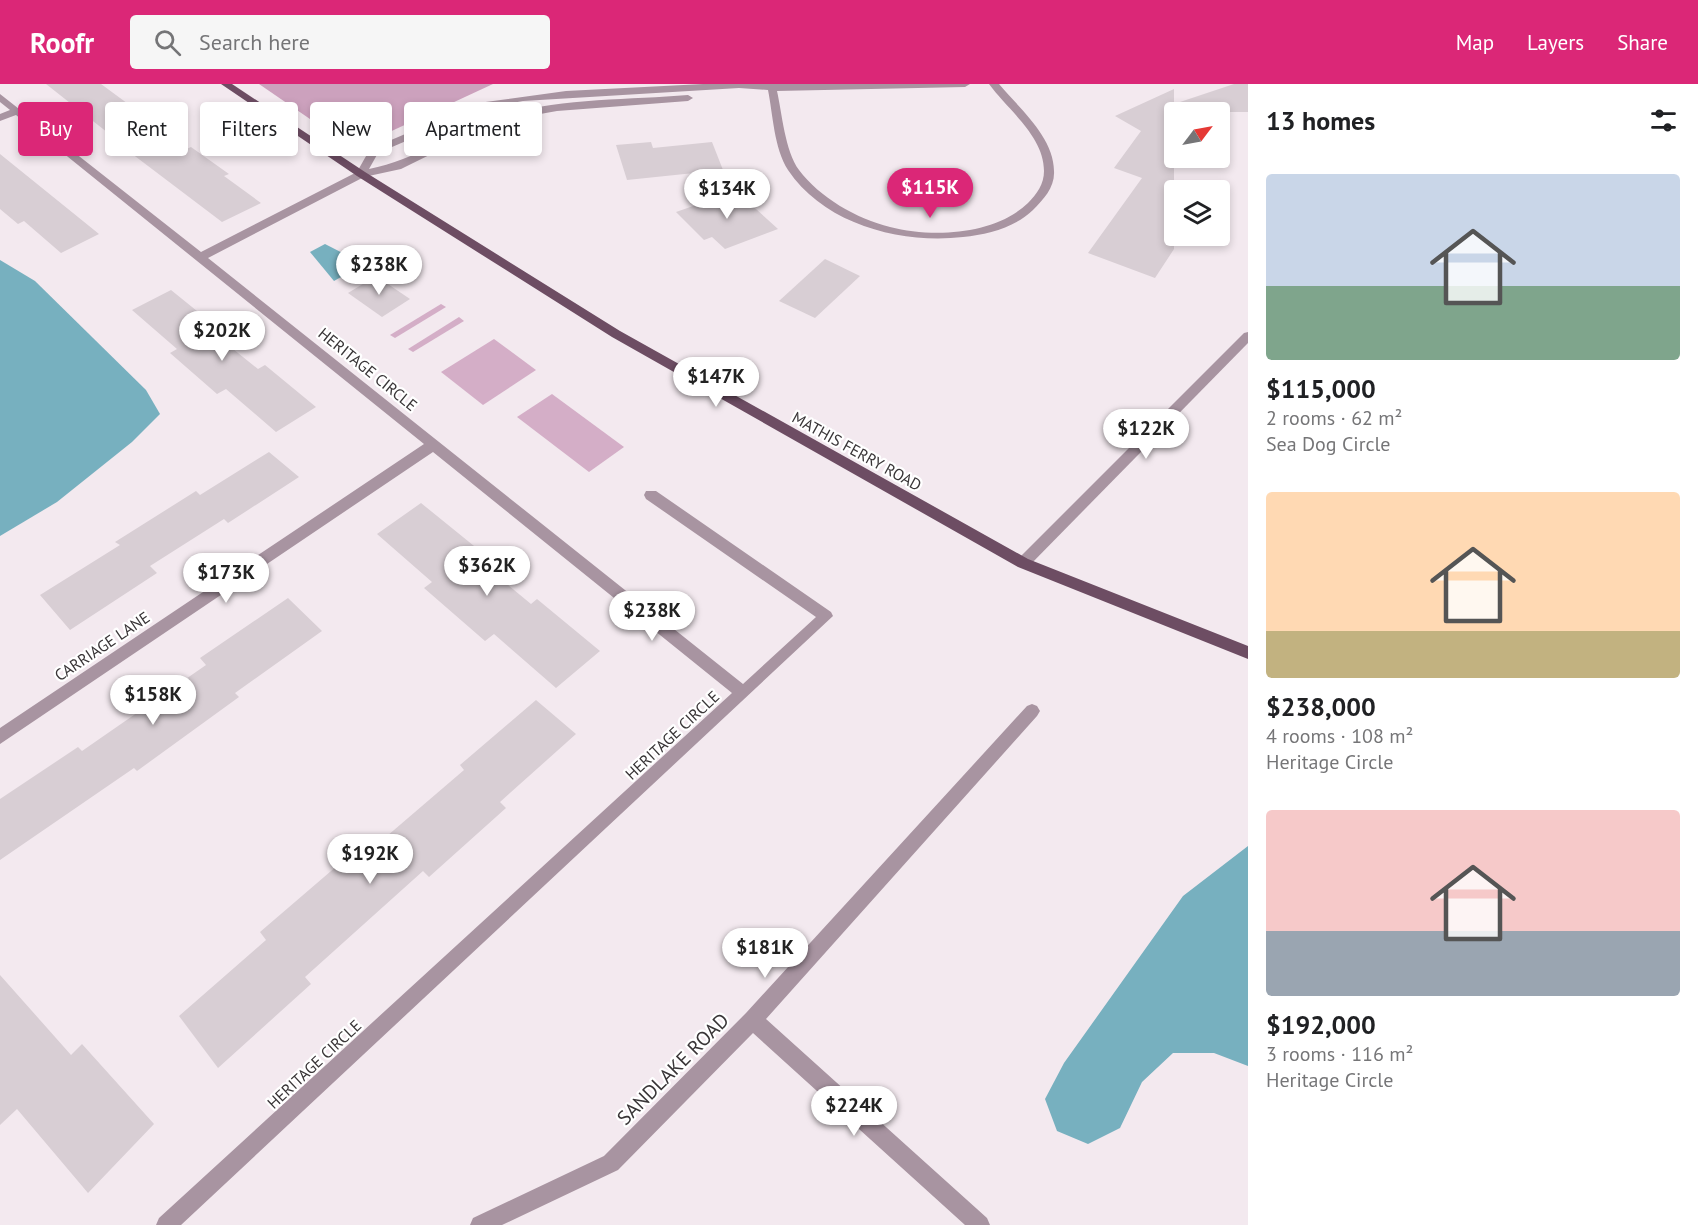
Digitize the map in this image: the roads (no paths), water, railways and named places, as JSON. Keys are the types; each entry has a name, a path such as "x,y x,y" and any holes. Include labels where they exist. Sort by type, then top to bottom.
{"main road":[{"name":"MATHIS FERRY ROAD","path":"226,84 361,174 616,334 1023,563 1248,653"}],"street":[{"path":"361,174 374,151 481,105 523,98 739,85 965,84"},
{"path":"772,86 791,166 805,184 841,209 888,230 937,234 960,233 996,226 1016,219 1045,193 1049,178 1047,158 1037,138 994,84"},
{"path":"201,256 361,174 398,167 468,132 505,118 557,108 744,93 772,86"},
{"name":"HERITAGE CIRCLE","path":"0,97 743,693 165,1225"},
{"path":"0,118 17,111"},
{"path":"1023,563 1248,336"},
{"name":"CARRIAGE LANE","path":"0,737 433,445"},
{"path":"651,495 826,616 743,693"},
{"name":"SANDLAKE ROAD","path":"480,1225 611,1163 753,1020 1032,711"},
{"path":"753,1020 980,1225"}],"water":[{"path":"325,244 364,264 334,281 310,252"},
{"path":"0,260 35,281 146,390 160,414 132,442 57,502 0,536"},
{"path":"1248,846 1248,1066 1214,1053 1173,1053 1142,1082 1120,1128 1088,1144 1057,1131 1045,1099 1064,1063 1183,896"}]}
